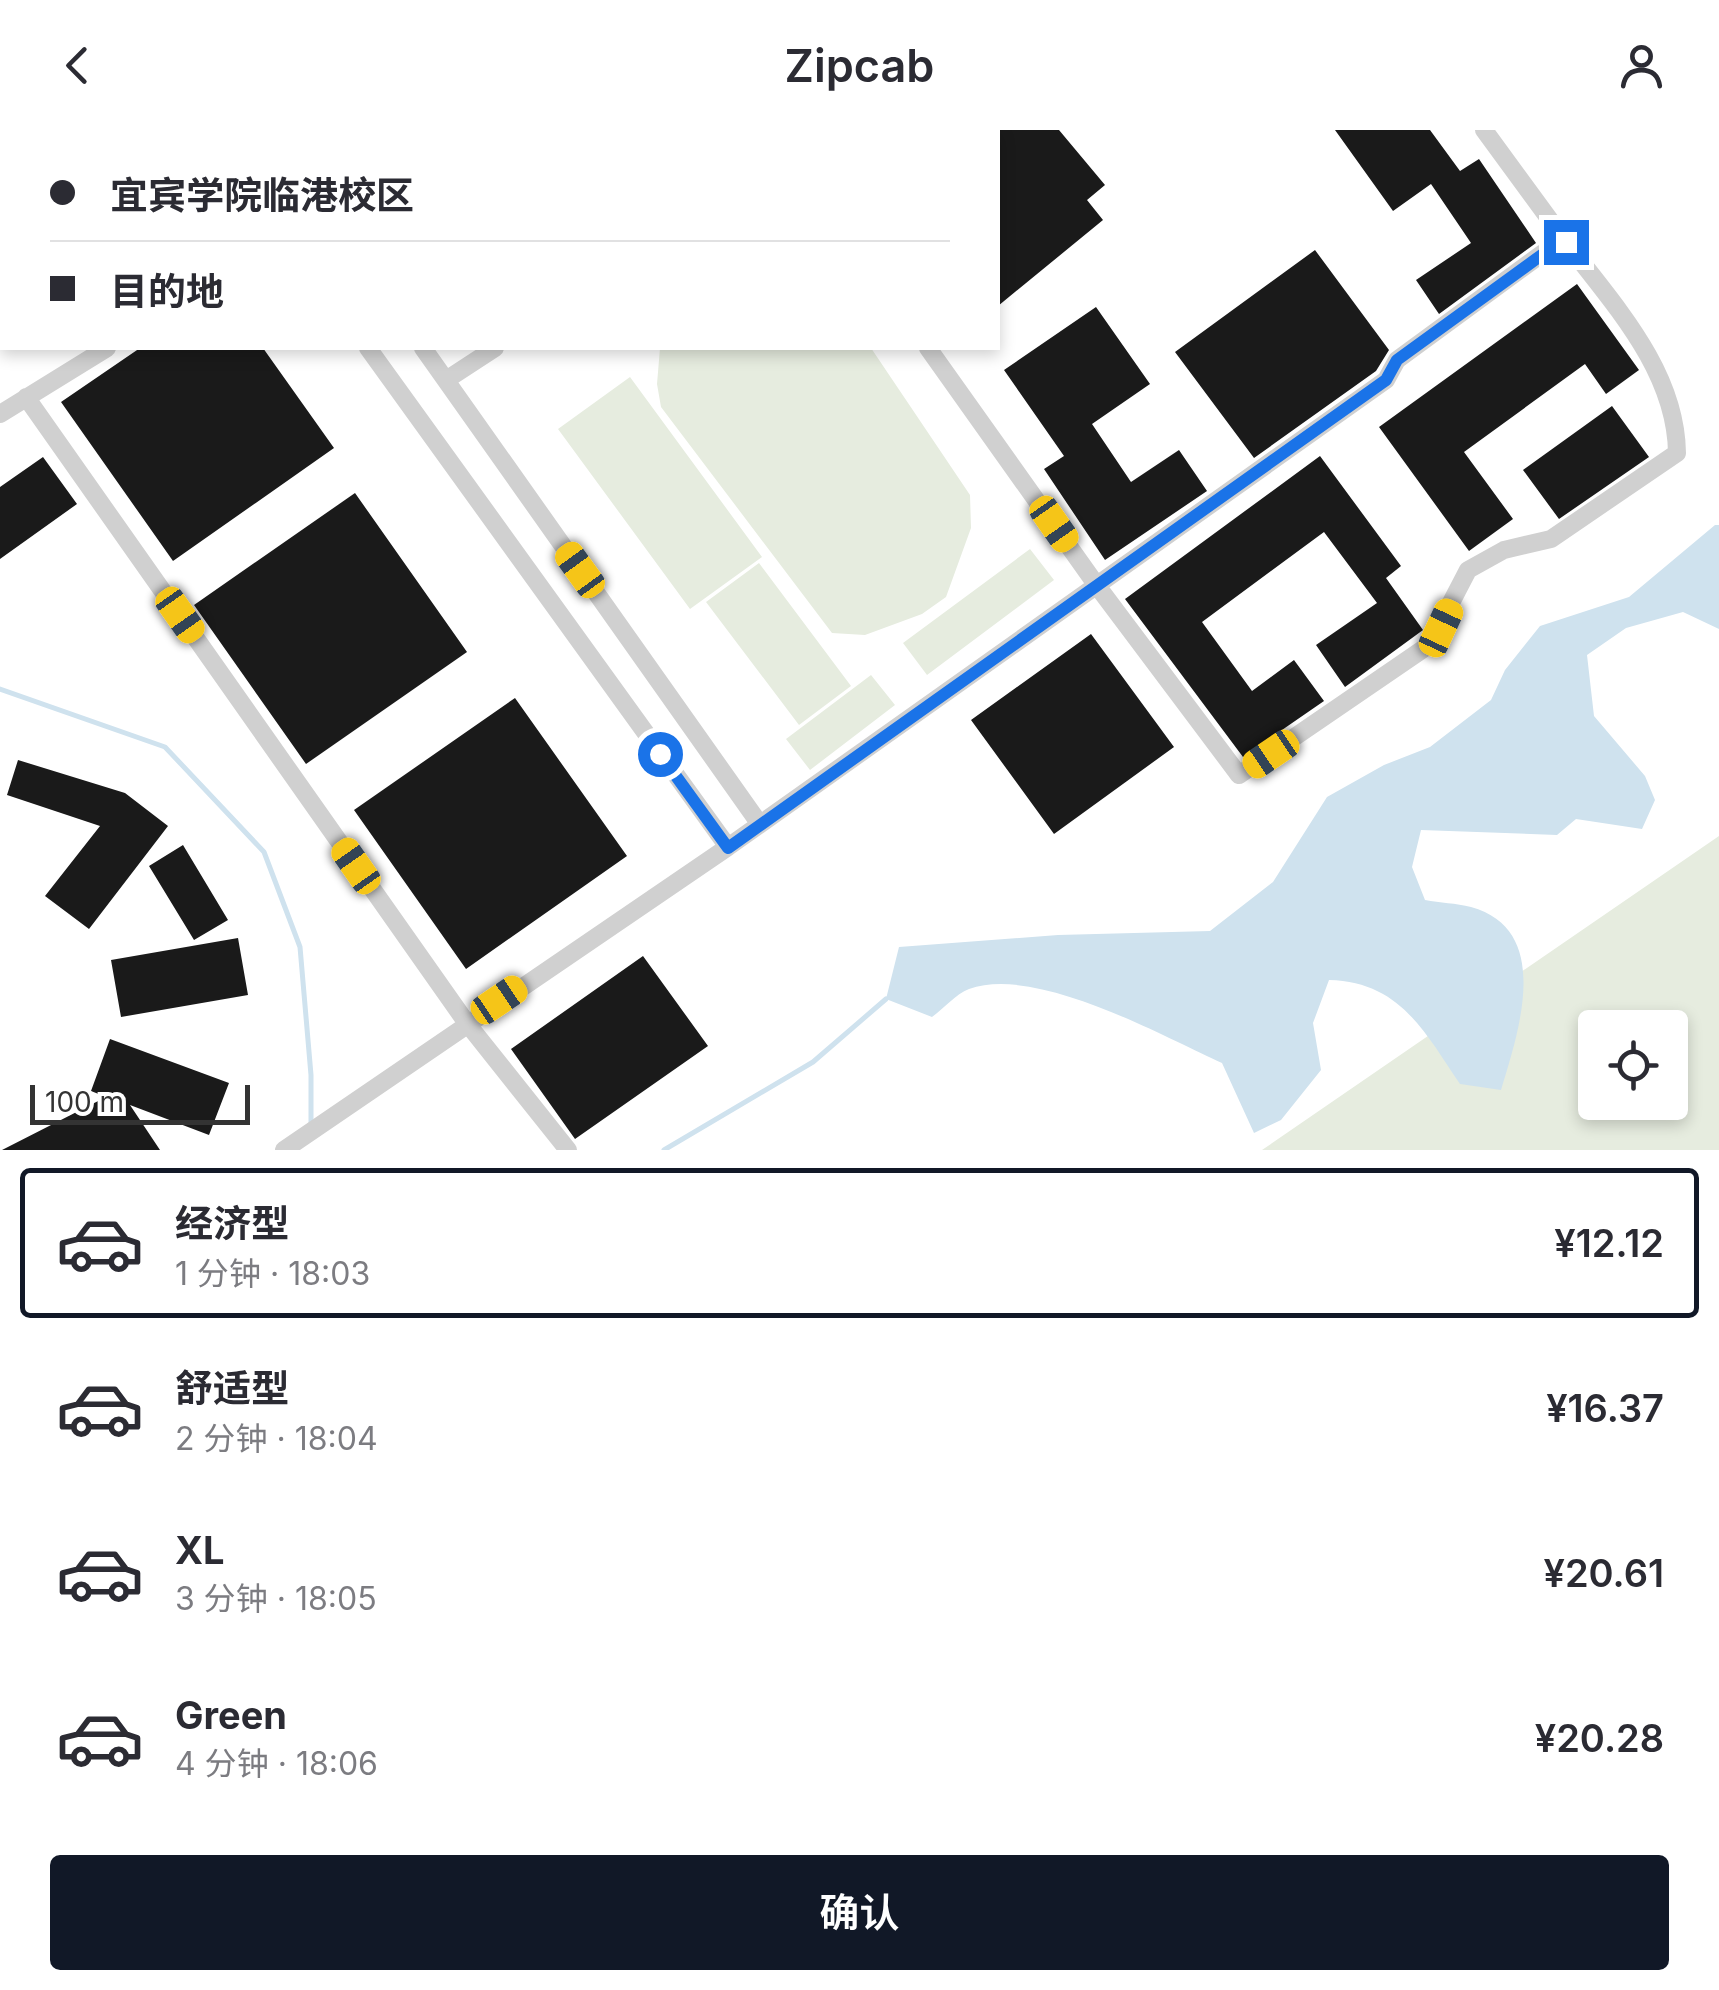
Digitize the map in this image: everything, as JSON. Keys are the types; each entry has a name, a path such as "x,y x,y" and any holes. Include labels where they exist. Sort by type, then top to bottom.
{"street":[{"path":"929,350 1095,583 1240,775 1428,645 1468,570 1504,550 1550,539 1677,453 1664,385 1635,333 1484,130"},
{"path":"284,1150 466,1022 728,848 1095,583 1386,380 1397,360 1543,254 1566,242"},
{"path":"0,414 104,350"},
{"path":"369,350 728,848"},
{"path":"424,350 760,823"},
{"path":"446,380 492,350"},
{"path":"26,396 466,1022 568,1150"}],"shaded area":[{"path":"660,350 872,350 970,495 971,528 946,597 922,614 865,635 832,633 661,407 657,384"},
{"path":"630,377 762,557 690,609 558,429"},
{"path":"1030,549 1054,580 927,675 903,643"},
{"path":"759,563 851,686 799,725 706,602"},
{"path":"871,675 895,705 810,770 786,739"},
{"path":"1719,836 1719,1150 1262,1150"}],"water":[{"path":"1719,525 1719,629 1683,612 1626,628 1587,655 1594,716 1645,776 1655,800 1642,829 1576,819 1557,835 1421,830 1412,867 1425,900 1471,907 1497,919 1513,937 1521,960 1521,1013 1501,1090 1460,1084 1408,1013 1374,990 1354,983 1329,980 1313,1023 1321,1070 1281,1120 1254,1133 1222,1063 1097,1006 1028,986 997,984 964,991 932,1017 886,999 899,947 1058,935 1210,931 1273,882 1327,797 1384,765 1430,747 1491,700 1505,670 1540,626 1629,597"}],"building":[{"path":"1000,130 1059,130 1105,185 1087,200 1103,220 1000,304"},
{"path":"1335,130 1430,130 1460,171 1479,159 1536,243 1439,314 1416,280 1471,243 1431,184 1393,211"},
{"path":"1315,250 1389,350 1376,371 1254,458 1175,352"},
{"path":"1577,284 1639,370 1606,394 1585,364 1464,452 1513,519 1469,551 1379,427"},
{"path":"1096,307 1150,384 1092,424 1131,482 1179,450 1207,491 1105,560 1044,469 1064,456 1004,370"},
{"path":"137,350 264,350 334,448 173,561 61,402"},
{"path":"1612,406 1649,457 1559,519 1523,470"},
{"path":"1320,456 1401,566 1386,578 1423,630 1345,687 1316,645 1377,603 1324,532 1202,622 1252,691 1294,660 1324,701 1243,757 1125,599"},
{"path":"43,457 77,504 0,559 0,487"},
{"path":"355,493 467,652 306,764 194,605"},
{"path":"1091,634 1174,747 1054,834 971,720"},
{"path":"515,698 627,856 466,969 354,810"},
{"path":"18,760 125,793 168,826 89,929 45,896 100,826 7,795"},
{"path":"183,845 228,920 194,940 149,866"},
{"path":"238,938 248,995 121,1017 111,960"},
{"path":"643,956 708,1046 575,1139 511,1049"},
{"path":"110,1039 229,1083 209,1135 130,1105 160,1150 2,1150 106,1097 91,1091"}],"waterway":[{"path":"0,689 165,747 264,852 300,947 311,1075 311,1127"},
{"path":"664,1150 813,1062 886,999"}],"route":[{"path":"660,754 728,848 1386,380 1397,360 1543,254 1566,242"}]}
